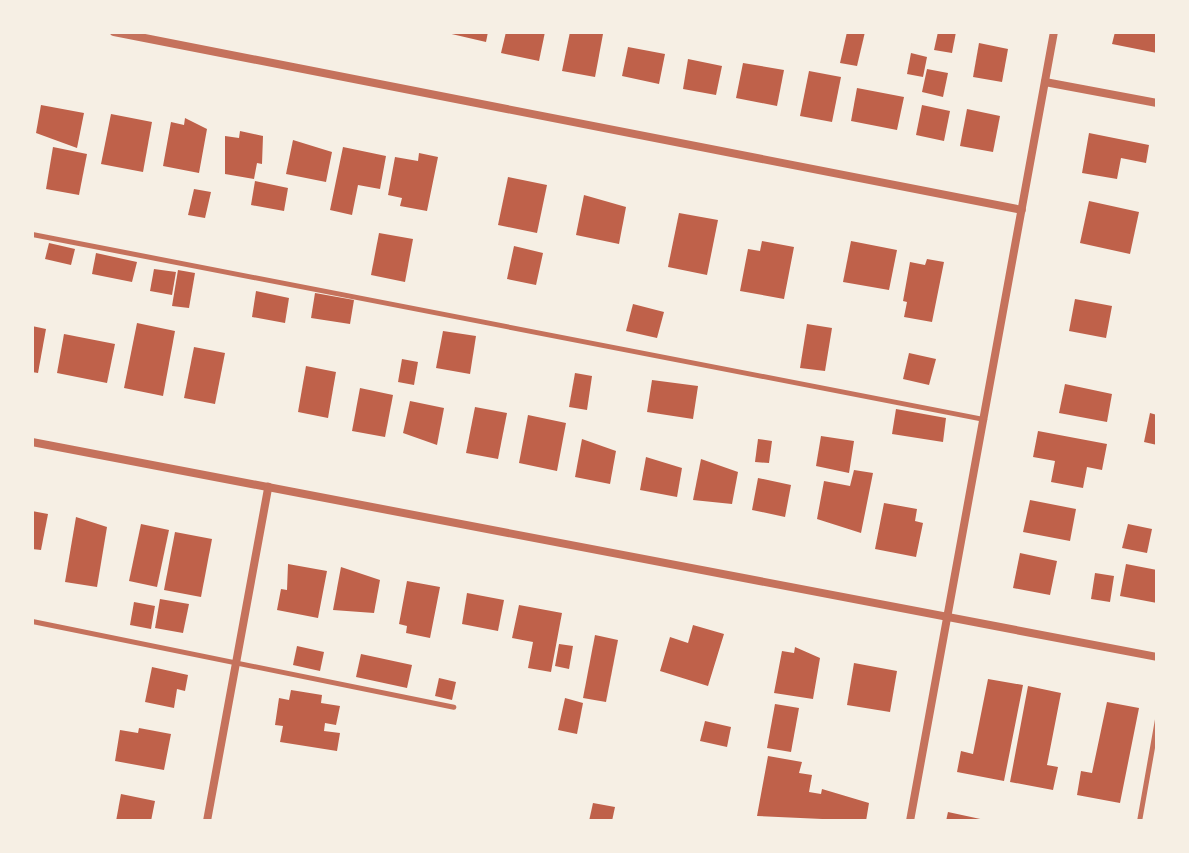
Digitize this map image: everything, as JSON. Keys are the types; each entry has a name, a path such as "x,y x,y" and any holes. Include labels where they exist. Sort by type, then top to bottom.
{"street":[{"path":"114,32 1022,210"},
{"path":"910,821 1054,32"},
{"path":"1045,82 1157,103"},
{"path":"32,442 1157,657"},
{"path":"207,821 268,487"}],"lane":[{"path":"32,234 984,419"},
{"path":"32,621 453,707"},
{"path":"1139,821 1157,719"}],"building":[{"path":"443,32 488,32 486,42"},
{"path":"506,32 545,32 539,61 501,53"},
{"path":"570,32 603,34 595,77 562,71"},
{"path":"847,32 865,32 857,66 840,63"},
{"path":"938,32 956,32 952,53 934,50"},
{"path":"1115,32 1157,32 1157,53 1112,44"},
{"path":"979,43 1008,49 1002,82 973,77"},
{"path":"628,47 665,54 659,84 622,76"},
{"path":"911,53 927,57 923,77 907,74"},
{"path":"688,59 722,66 716,95 683,89"},
{"path":"743,63 784,70 777,106 736,98"},
{"path":"927,69 948,73 943,97 922,92"},
{"path":"809,71 841,77 832,122 800,116"},
{"path":"857,88 904,97 897,130 851,121"},
{"path":"41,105 84,113 77,148 36,133"},
{"path":"922,105 950,111 944,141 916,135"},
{"path":"967,109 1000,116 993,152 960,146"},
{"path":"111,114 152,122 143,172 101,164"},
{"path":"185,118 207,129 199,173 163,166 171,122 184,125"},
{"path":"240,131 263,136 262,164 257,163 254,179 225,174 225,136 239,138"},
{"path":"1089,133 1149,145 1146,163 1121,158 1117,179 1082,173"},
{"path":"293,140 332,152 326,182 286,174"},
{"path":"53,147 87,154 79,195 46,189"},
{"path":"343,147 386,156 380,189 358,185 352,215 330,210"},
{"path":"419,153 438,157 427,211 400,206 402,198 388,195 395,157 418,161"},
{"path":"508,177 547,185 537,233 498,225"},
{"path":"255,181 288,188 284,211 251,205"},
{"path":"194,189 211,192 205,218 188,215"},
{"path":"584,195 626,207 619,244 576,235"},
{"path":"1089,201 1139,212 1130,254 1080,243"},
{"path":"679,213 718,220 707,275 668,267"},
{"path":"379,233 413,239 405,282 371,275"},
{"path":"762,241 794,247 784,299 740,291 748,249 760,251"},
{"path":"851,241 897,250 889,290 843,282"},
{"path":"49,243 75,249 71,265 45,259"},
{"path":"514,246 543,253 536,285 507,279"},
{"path":"96,253 137,262 132,282 92,274"},
{"path":"927,259 944,262 932,322 904,317 907,302 903,301 910,262 925,265"},
{"path":"154,269 176,272 172,295 150,291"},
{"path":"178,270 195,273 189,308 172,306"},
{"path":"256,291 289,298 285,323 252,317"},
{"path":"315,293 354,300 350,324 311,318"},
{"path":"1075,299 1112,306 1106,338 1069,331"},
{"path":"633,304 664,312 657,338 626,331"},
{"path":"137,323 175,331 163,396 124,388"},
{"path":"807,324 832,328 825,371 800,368"},
{"path":"32,326 46,329 38,373 32,372"},
{"path":"443,331 476,336 470,374 436,368"},
{"path":"64,334 115,344 107,383 57,373"},
{"path":"194,347 225,353 215,404 184,398"},
{"path":"909,353 936,359 929,385 903,379"},
{"path":"402,359 418,362 414,385 398,382"},
{"path":"306,366 336,372 328,418 298,412"},
{"path":"575,373 592,376 587,410 569,407"},
{"path":"652,380 698,386 693,419 647,412"},
{"path":"1065,384 1112,394 1107,422 1059,413"},
{"path":"360,388 393,395 385,437 352,431"},
{"path":"410,401 444,408 437,445 403,433"},
{"path":"475,407 507,413 498,459 466,453"},
{"path":"896,409 946,418 943,442 892,434"},
{"path":"1150,413 1157,415 1157,445 1144,442"},
{"path":"528,415 566,423 557,471 519,463"},
{"path":"1038,431 1107,444 1102,470 1087,467 1083,488 1051,482 1055,461 1033,457"},
{"path":"821,436 854,441 849,473 816,466"},
{"path":"582,439 616,451 610,484 575,477"},
{"path":"758,439 772,441 769,463 755,462"},
{"path":"646,457 682,468 677,497 640,490"},
{"path":"701,459 738,472 732,504 693,500"},
{"path":"854,470 873,473 861,533 817,519 824,481 850,486"},
{"path":"758,478 791,485 785,517 752,510"},
{"path":"1030,500 1076,509 1070,541 1023,532"},
{"path":"884,503 917,509 915,521 923,523 916,557 875,549"},
{"path":"32,511 48,514 41,550 32,549"},
{"path":"76,517 107,527 97,587 65,582"},
{"path":"141,524 169,530 157,587 129,581"},
{"path":"1128,524 1152,529 1147,553 1122,548"},
{"path":"175,532 212,539 201,597 164,590"},
{"path":"1020,553 1057,561 1050,595 1013,588"},
{"path":"288,564 327,571 318,618 277,610 281,589 287,590"},
{"path":"1126,564 1157,570 1157,603 1120,596"},
{"path":"341,567 380,580 374,613 333,610"},
{"path":"1095,573 1114,576 1110,602 1091,599"},
{"path":"407,581 440,587 430,638 406,633 407,626 399,624"},
{"path":"467,593 504,600 498,631 462,624"},
{"path":"160,599 189,604 183,633 155,628"},
{"path":"134,602 155,606 151,629 130,625"},
{"path":"519,605 562,613 551,672 528,668 533,642 512,638"},
{"path":"693,625 724,634 708,686 660,671 670,637 688,643"},
{"path":"595,635 618,640 606,702 583,698"},
{"path":"559,644 573,646 569,669 555,666"},
{"path":"297,646 324,652 320,671 293,665"},
{"path":"795,647 820,658 813,699 774,693 782,651 794,653"},
{"path":"361,654 412,665 407,688 356,677"},
{"path":"854,663 897,671 890,712 847,705"},
{"path":"152,667 188,675 185,691 177,689 174,708 145,702"},
{"path":"439,678 456,682 452,700 435,696"},
{"path":"988,679 1023,685 1004,781 957,772 961,751 973,754"},
{"path":"1028,686 1061,693 1047,765 1058,767 1053,790 1010,782"},
{"path":"291,690 322,695 321,703 340,706 336,725 325,723 324,731 340,733 337,751 280,742 283,726 275,725 279,698 289,700"},
{"path":"565,698 583,703 577,734 558,730"},
{"path":"1107,702 1139,708 1120,803 1077,795 1081,771 1092,773"},
{"path":"775,704 799,708 791,752 767,748"},
{"path":"705,721 731,727 727,747 700,741"},
{"path":"139,728 171,734 164,770 115,761 120,730 138,733"},
{"path":"768,756 802,762 799,773 812,775 809,792 821,794 822,789 869,803 866,821 757,816"},
{"path":"121,794 155,801 151,821 116,821"},
{"path":"593,803 615,807 612,821 589,821"},
{"path":"948,812 985,820 985,821 946,821"}]}
